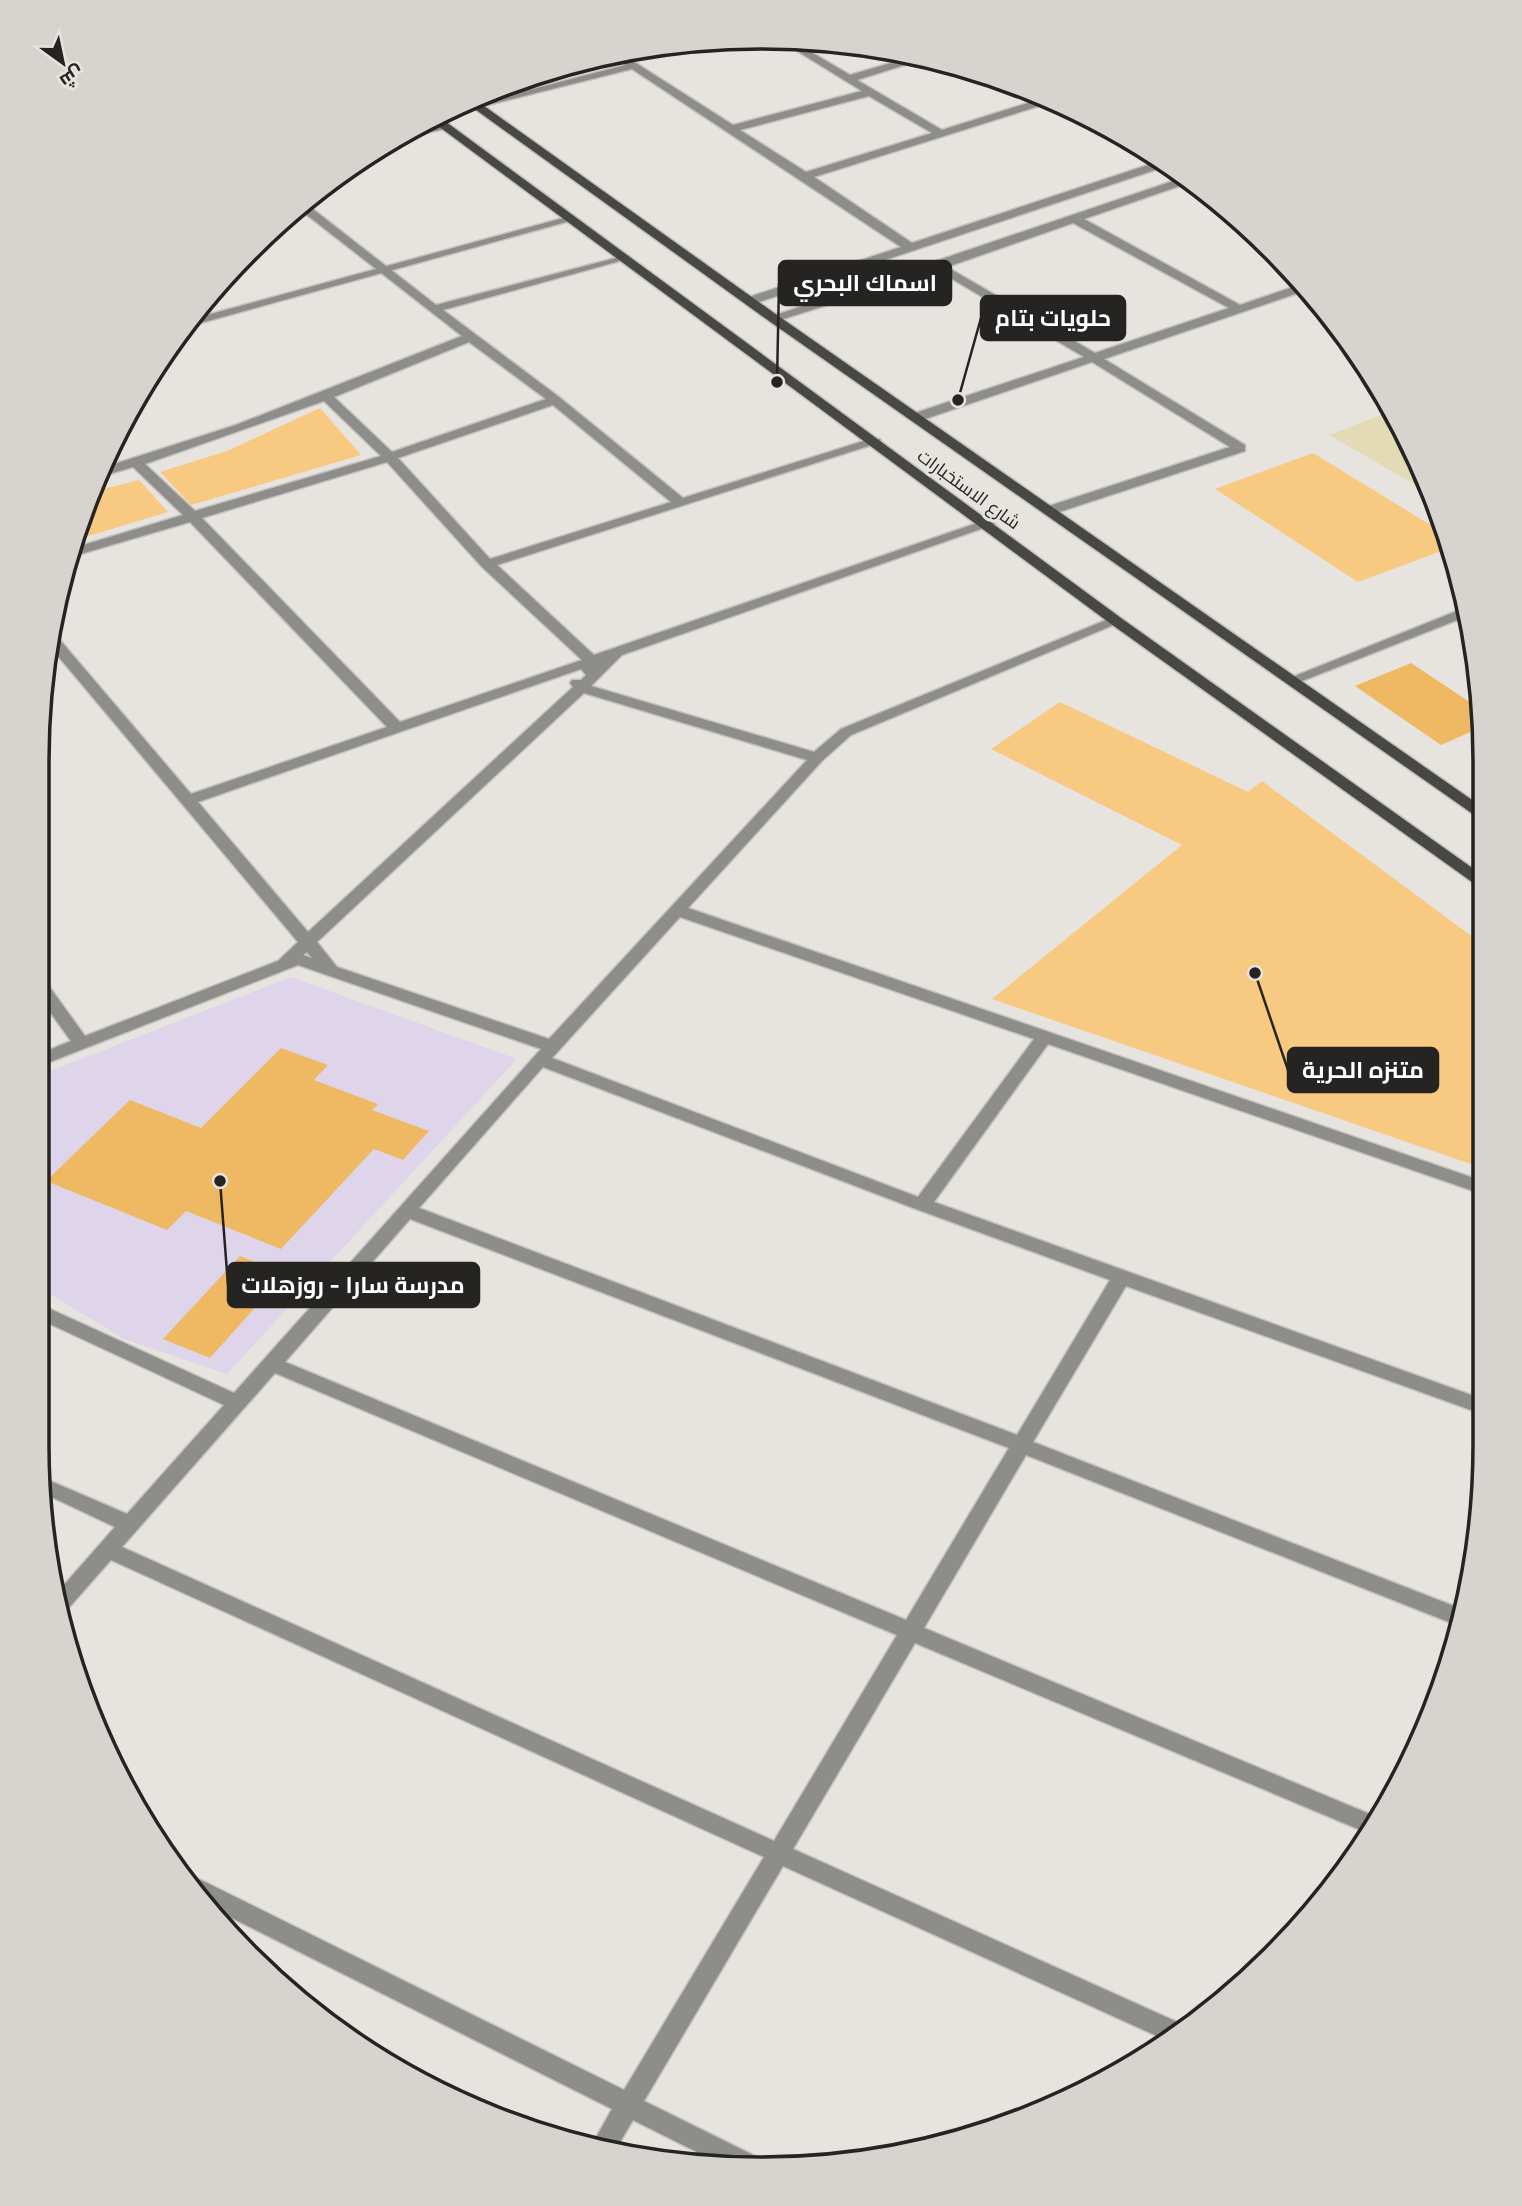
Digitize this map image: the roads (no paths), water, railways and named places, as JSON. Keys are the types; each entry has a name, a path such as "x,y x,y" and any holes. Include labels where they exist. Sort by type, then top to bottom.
{"main road":[{"name":"شارع الاستخبارات","path":"479,107 773,318 1473,808"},
{"name":"شارع الاستخبارات","path":"443,124 1116,621 1473,875"}],"street":[{"path":"801,51 940,133"},
{"path":"628,62 911,248"},
{"path":"849,79 902,63"},
{"path":"523,90 633,65"},
{"path":"731,130 871,92"},
{"path":"805,176 1035,104"},
{"path":"750,300 1153,167"},
{"path":"773,318 938,266 1176,183"},
{"path":"310,211 382,270 555,400 681,503"},
{"path":"1073,218 1239,309"},
{"path":"203,320 570,219"},
{"path":"433,309 623,257"},
{"path":"938,266 1240,448 1051,510"},
{"path":"917,417 1295,290"},
{"path":"111,470 327,397 470,337"},
{"path":"327,397 390,457 487,564 592,661"},
{"path":"81,550 390,457 555,400"},
{"path":"487,564 874,442"},
{"path":"136,463 192,516 397,728"},
{"path":"187,801 988,524"},
{"path":"1292,680 1457,615"},
{"path":"66,1596 547,1054 817,758 846,732 1116,621"},
{"path":"59,647 332,971"},
{"path":"49,1056 291,962 311,947 620,651"},
{"path":"583,688 592,661"},
{"path":"562,671 583,688 817,758"},
{"path":"677,909 1473,1185"},
{"path":"291,962 332,971 547,1054 922,1205 1473,1404"},
{"path":"49,999 82,1044"},
{"path":"922,1205 1045,1036"},
{"path":"408,1211 1452,1614"},
{"path":"608,2140 1122,1276"},
{"path":"49,1316 237,1403"},
{"path":"272,1364 1365,1822"},
{"path":"51,1488 130,1525"},
{"path":"108,1550 1168,2029"},
{"path":"211,1896 729,2156"}],"place":[{"name":"اسماك البحري","path":"777,382"},
{"name":"حلويات بتام","path":"958,400"},
{"name":"متنزه الحرية","path":"1255,973"},
{"name":"مدرسة سارا - روزهلات","path":"220,1181"}]}
